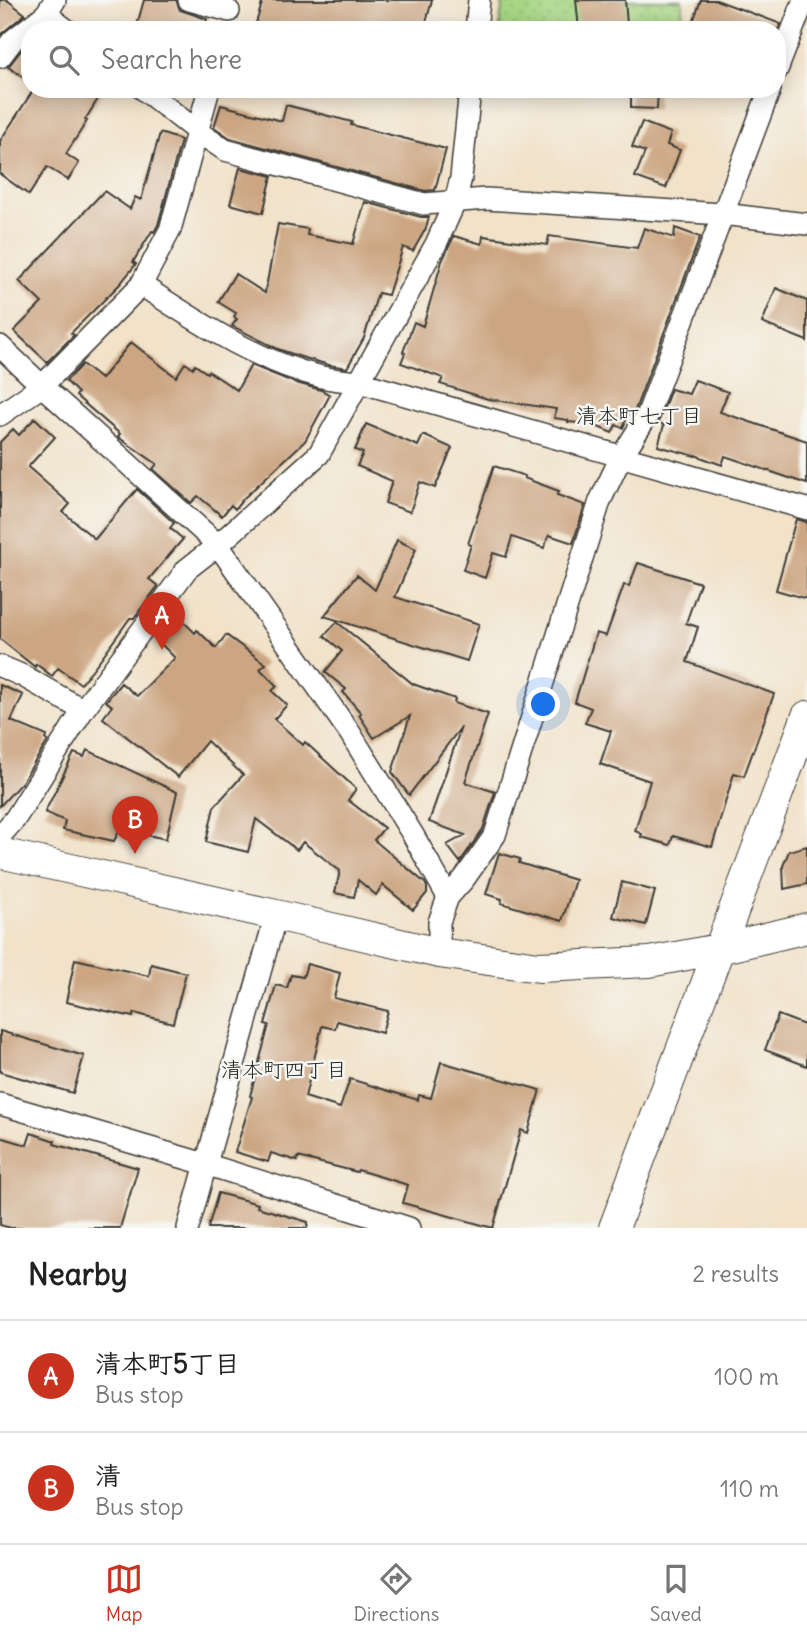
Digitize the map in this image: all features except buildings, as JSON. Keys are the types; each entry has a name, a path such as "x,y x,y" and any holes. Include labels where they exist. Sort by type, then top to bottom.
{"street":[{"path":"189,0 228,14"},
{"path":"477,21 479,0"},
{"path":"786,47 804,0"},
{"path":"34,21 50,7"},
{"path":"0,57 21,33"},
{"path":"155,98 225,150 424,204 486,199 722,214 807,223"},
{"path":"0,415 42,386 141,285 170,230 207,98"},
{"path":"0,836 15,819 83,710 187,569 218,545 319,454 436,244 455,202 461,178 469,98"},
{"path":"439,953 439,922 448,897 495,835 600,501 621,457 647,416 767,98"},
{"path":"141,285 208,329 265,358 322,377 359,382 807,509"},
{"path":"0,346 218,545 350,733 448,897"},
{"path":"0,666 83,710"},
{"path":"614,1228 807,716"},
{"path":"0,853 439,953 539,967 649,962 807,928"},
{"path":"188,1228 276,915"},
{"path":"0,1104 409,1228"}],"green space":[{"path":"503,0 682,0 683,21 500,21"}],"place":[{"name":"清本町5丁目","path":"162,650"},
{"name":"清","path":"135,854"}],"district":[{"name":"清本町七丁目","path":"639,416"},
{"name":"清本町四丁目","path":"284,1070"}]}
